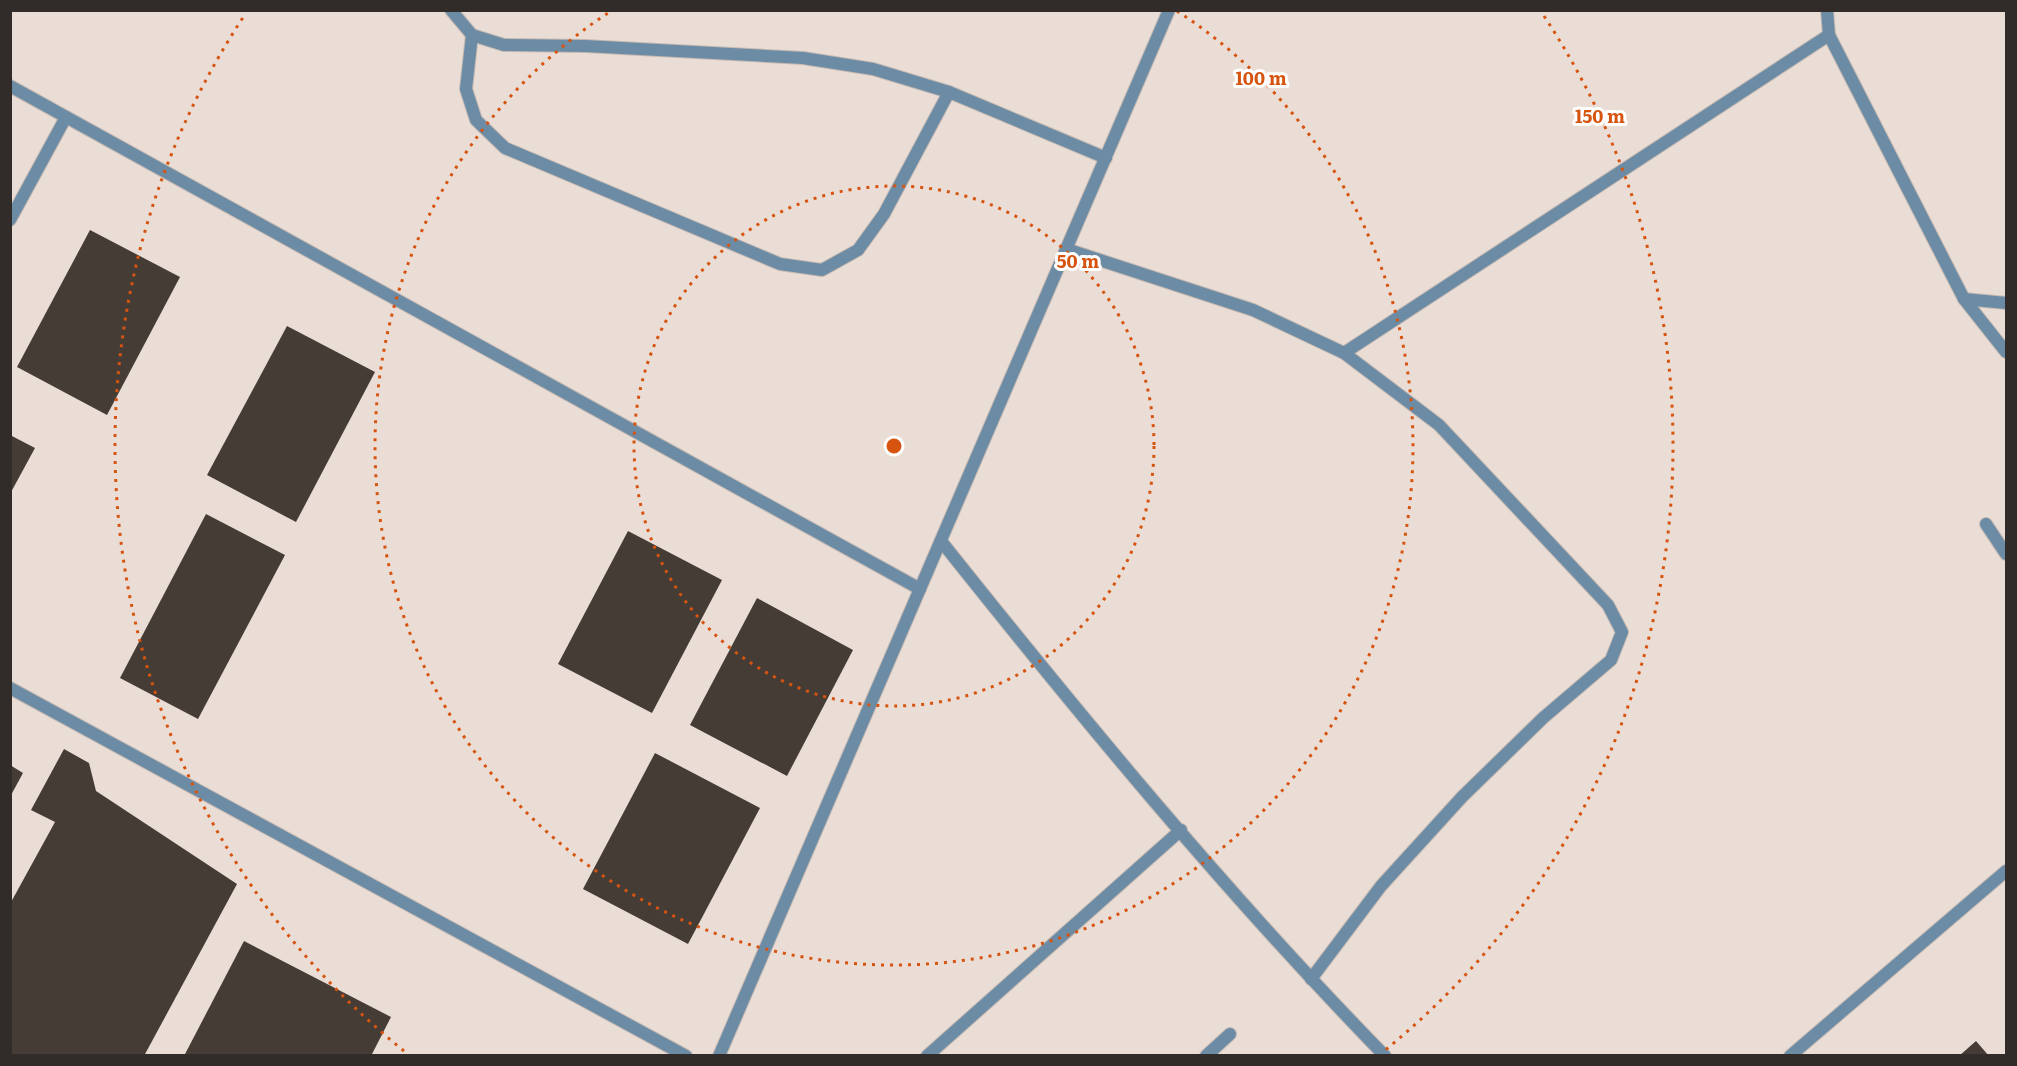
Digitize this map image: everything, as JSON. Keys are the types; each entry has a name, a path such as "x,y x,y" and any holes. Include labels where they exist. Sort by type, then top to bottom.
{"street":[{"path":"452,10 472,35 504,45 585,46 803,58 873,69 948,92 1106,158"},
{"path":"719,1056 1169,10"},
{"path":"1827,10 1829,35 1964,299 2007,352"},
{"path":"472,35 466,89 477,120 505,148 780,264 822,270 858,250 884,214 948,92"},
{"path":"1344,353 1829,35"},
{"path":"10,86 920,589"},
{"path":"10,220 66,117"},
{"path":"1066,249 1253,310 1344,353 1438,424 1608,605 1622,632 1611,660 1544,718 1462,797 1381,886 1311,979"},
{"path":"1964,299 2007,303"},
{"path":"1986,524 2007,554"},
{"path":"941,541 1037,661 1181,830 1311,979 1385,1056"},
{"path":"10,688 686,1056"},
{"path":"927,1056 1181,830"},
{"path":"1790,1056 2007,871"},
{"path":"1206,1056 1230,1034"}],"building":[{"path":"90,230 180,277 107,415 17,367"},
{"path":"287,326 375,372 296,522 207,475"},
{"path":"10,435 35,448 10,494"},
{"path":"206,514 285,555 198,719 120,678"},
{"path":"628,531 722,580 652,713 558,664"},
{"path":"757,598 853,650 787,776 690,725"},
{"path":"64,749 89,763 96,791 237,884 144,1056 10,1056 10,904 55,822 31,810"},
{"path":"655,753 760,808 688,944 583,889"},
{"path":"10,765 23,773 10,797"},
{"path":"244,941 391,1017 371,1056 184,1056"},
{"path":"1976,1041 1989,1056 1959,1056"}]}
